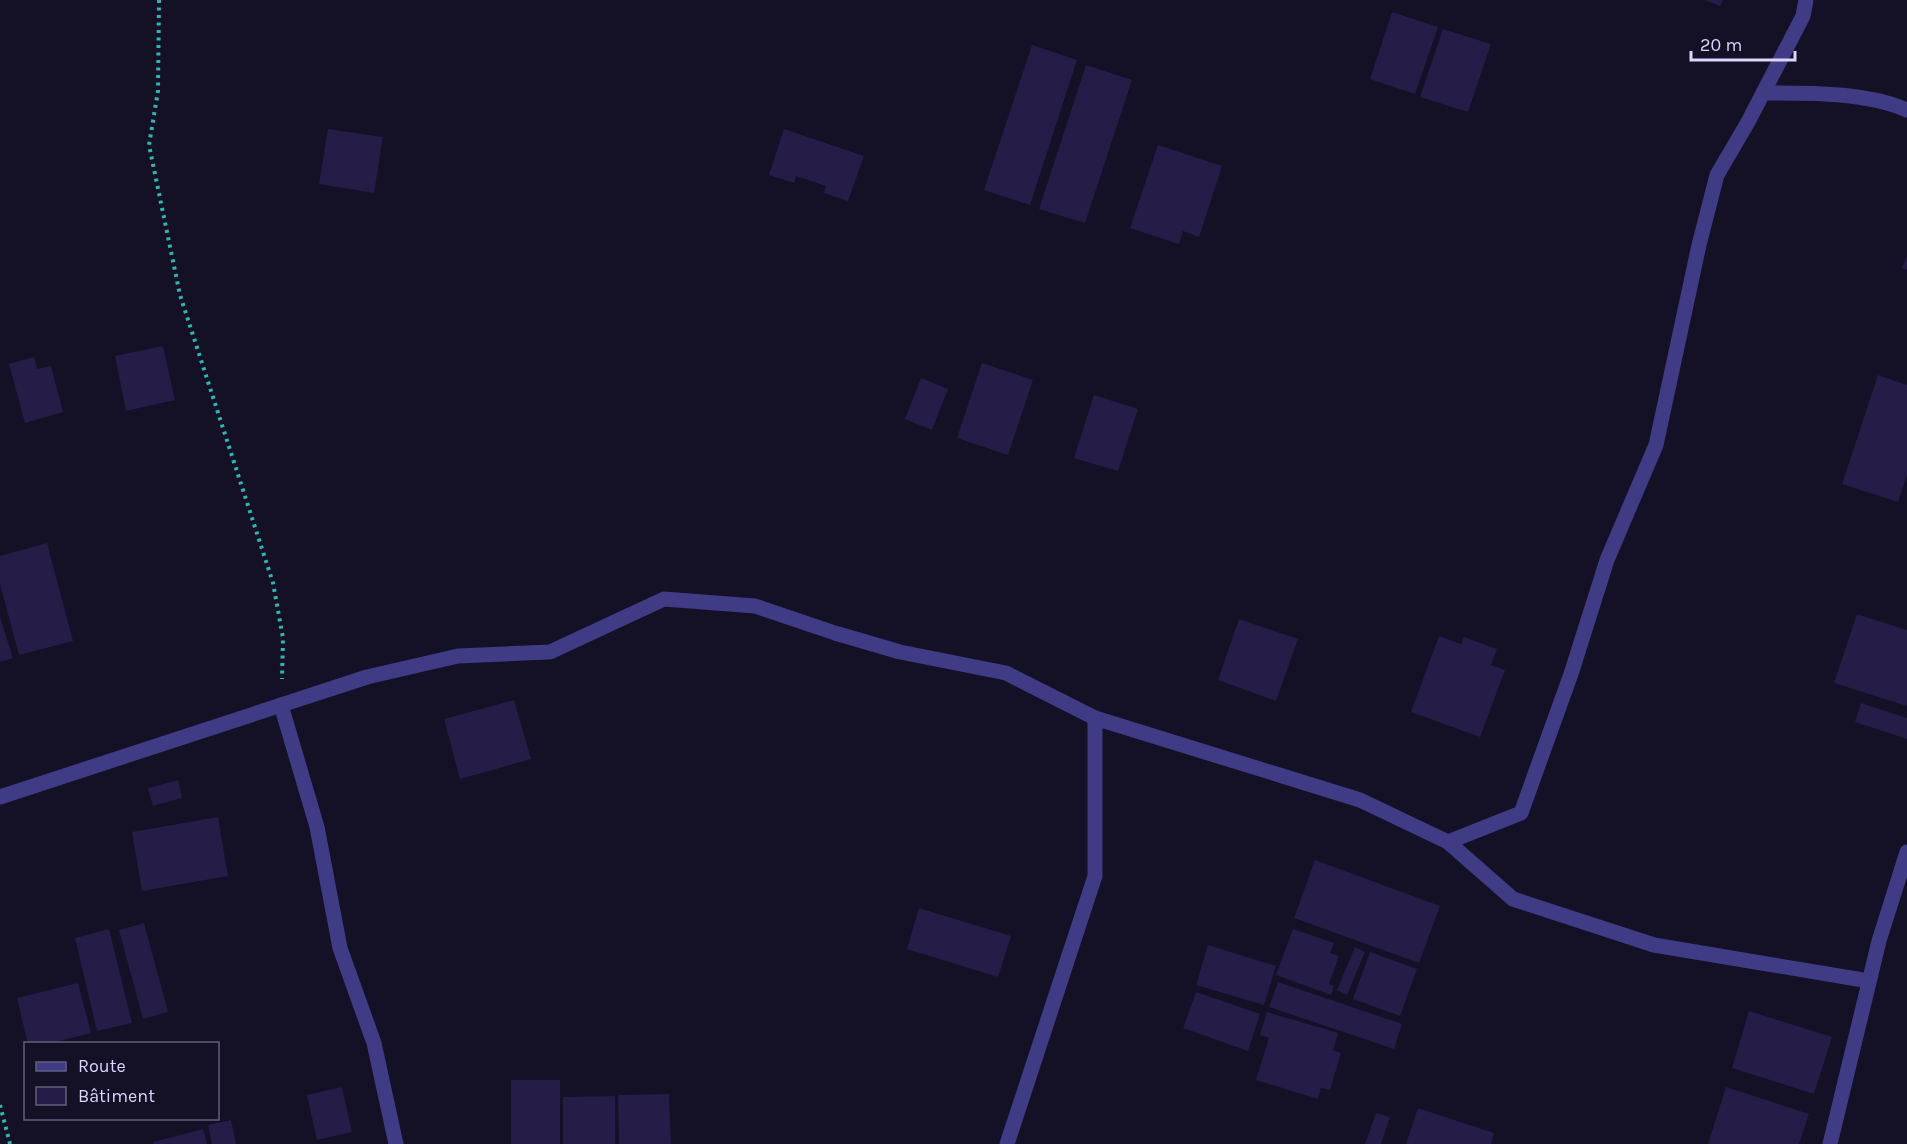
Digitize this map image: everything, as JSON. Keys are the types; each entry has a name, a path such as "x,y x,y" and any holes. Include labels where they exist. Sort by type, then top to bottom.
{"street":[{"path":"1449,842 1521,813 1571,674 1607,560 1656,446 1699,245 1717,176 1803,16 1806,0"},
{"path":"1763,93 1833,94 1895,105 1907,110"},
{"path":"0,797 367,677 458,656 550,652 664,599 755,606 900,652 1006,673 1095,718 1360,800 1449,842 1513,899 1654,945 1869,981"},
{"path":"281,705 317,826 340,948 374,1043 396,1144"},
{"path":"1007,1144 1095,876 1095,718"},
{"path":"1830,1144 1879,941 1907,852"}],"path":[{"path":"159,0 158,91 149,145 180,295 273,583 283,638 281,705"},
{"path":"0,1105 10,1144"}],"building":[{"path":"1705,0 1723,0 1720,6"},
{"path":"1392,12 1438,27 1415,94 1370,79"},
{"path":"1443,29 1491,44 1468,112 1420,97"},
{"path":"1032,45 1077,60 1030,205 984,190"},
{"path":"1086,65 1132,80 1085,223 1039,209"},
{"path":"328,129 383,137 374,193 319,184"},
{"path":"784,129 864,156 848,201 824,193 826,186 796,176 794,183 769,175"},
{"path":"1158,145 1222,166 1199,237 1183,231 1179,244 1130,228"},
{"path":"1907,255 1907,270 1902,268"},
{"path":"163,346 175,400 126,411 115,356"},
{"path":"34,357 37,369 51,366 63,412 25,423 9,364"},
{"path":"982,363 1033,380 1008,455 957,438"},
{"path":"1878,375 1907,385 1907,475 1898,502 1842,484"},
{"path":"921,378 948,389 932,430 905,419"},
{"path":"1094,395 1138,409 1118,471 1074,458"},
{"path":"47,543 73,641 19,655 0,584 0,556"},
{"path":"1857,614 1907,630 1907,706 1834,683"},
{"path":"0,617 13,658 0,662"},
{"path":"1239,619 1298,639 1276,701 1218,680"},
{"path":"1439,636 1461,644 1464,637 1497,649 1491,665 1505,670 1480,737 1411,712"},
{"path":"514,700 531,759 460,779 444,719"},
{"path":"1861,703 1907,718 1907,739 1855,722"},
{"path":"178,780 182,798 153,806 148,788"},
{"path":"218,817 228,876 142,891 132,832"},
{"path":"1315,860 1440,906 1419,963 1294,918"},
{"path":"919,908 1011,936 998,977 907,949"},
{"path":"144,923 168,1012 143,1019 119,930"},
{"path":"109,929 132,1023 97,1031 75,938"},
{"path":"1293,929 1334,943 1330,953 1339,956 1329,984 1334,986 1331,995 1276,975"},
{"path":"1208,945 1276,966 1264,1005 1196,985"},
{"path":"1355,947 1365,952 1347,995 1337,990"},
{"path":"1370,952 1417,969 1400,1016 1353,999"},
{"path":"1278,982 1402,1024 1394,1049 1269,1007"},
{"path":"78,983 91,1033 56,1042 28,1042 17,998"},
{"path":"1196,992 1260,1014 1248,1051 1183,1028"},
{"path":"1749,1011 1832,1037 1814,1094 1732,1068"},
{"path":"1267,1012 1338,1033 1333,1050 1341,1053 1330,1090 1321,1088 1318,1099 1256,1080 1269,1038 1260,1035"},
{"path":"511,1080 560,1080 560,1144 511,1144"},
{"path":"342,1087 352,1132 317,1140 307,1095"},
{"path":"1726,1087 1809,1114 1799,1144 1708,1144"},
{"path":"669,1094 671,1144 619,1144 618,1095"},
{"path":"615,1096 615,1144 563,1144 563,1097"},
{"path":"1418,1108 1494,1133 1491,1144 1406,1144"},
{"path":"1376,1113 1390,1117 1381,1144 1365,1144"},
{"path":"231,1120 236,1144 212,1144 208,1125"},
{"path":"203,1129 207,1144 153,1144 153,1142"}]}
